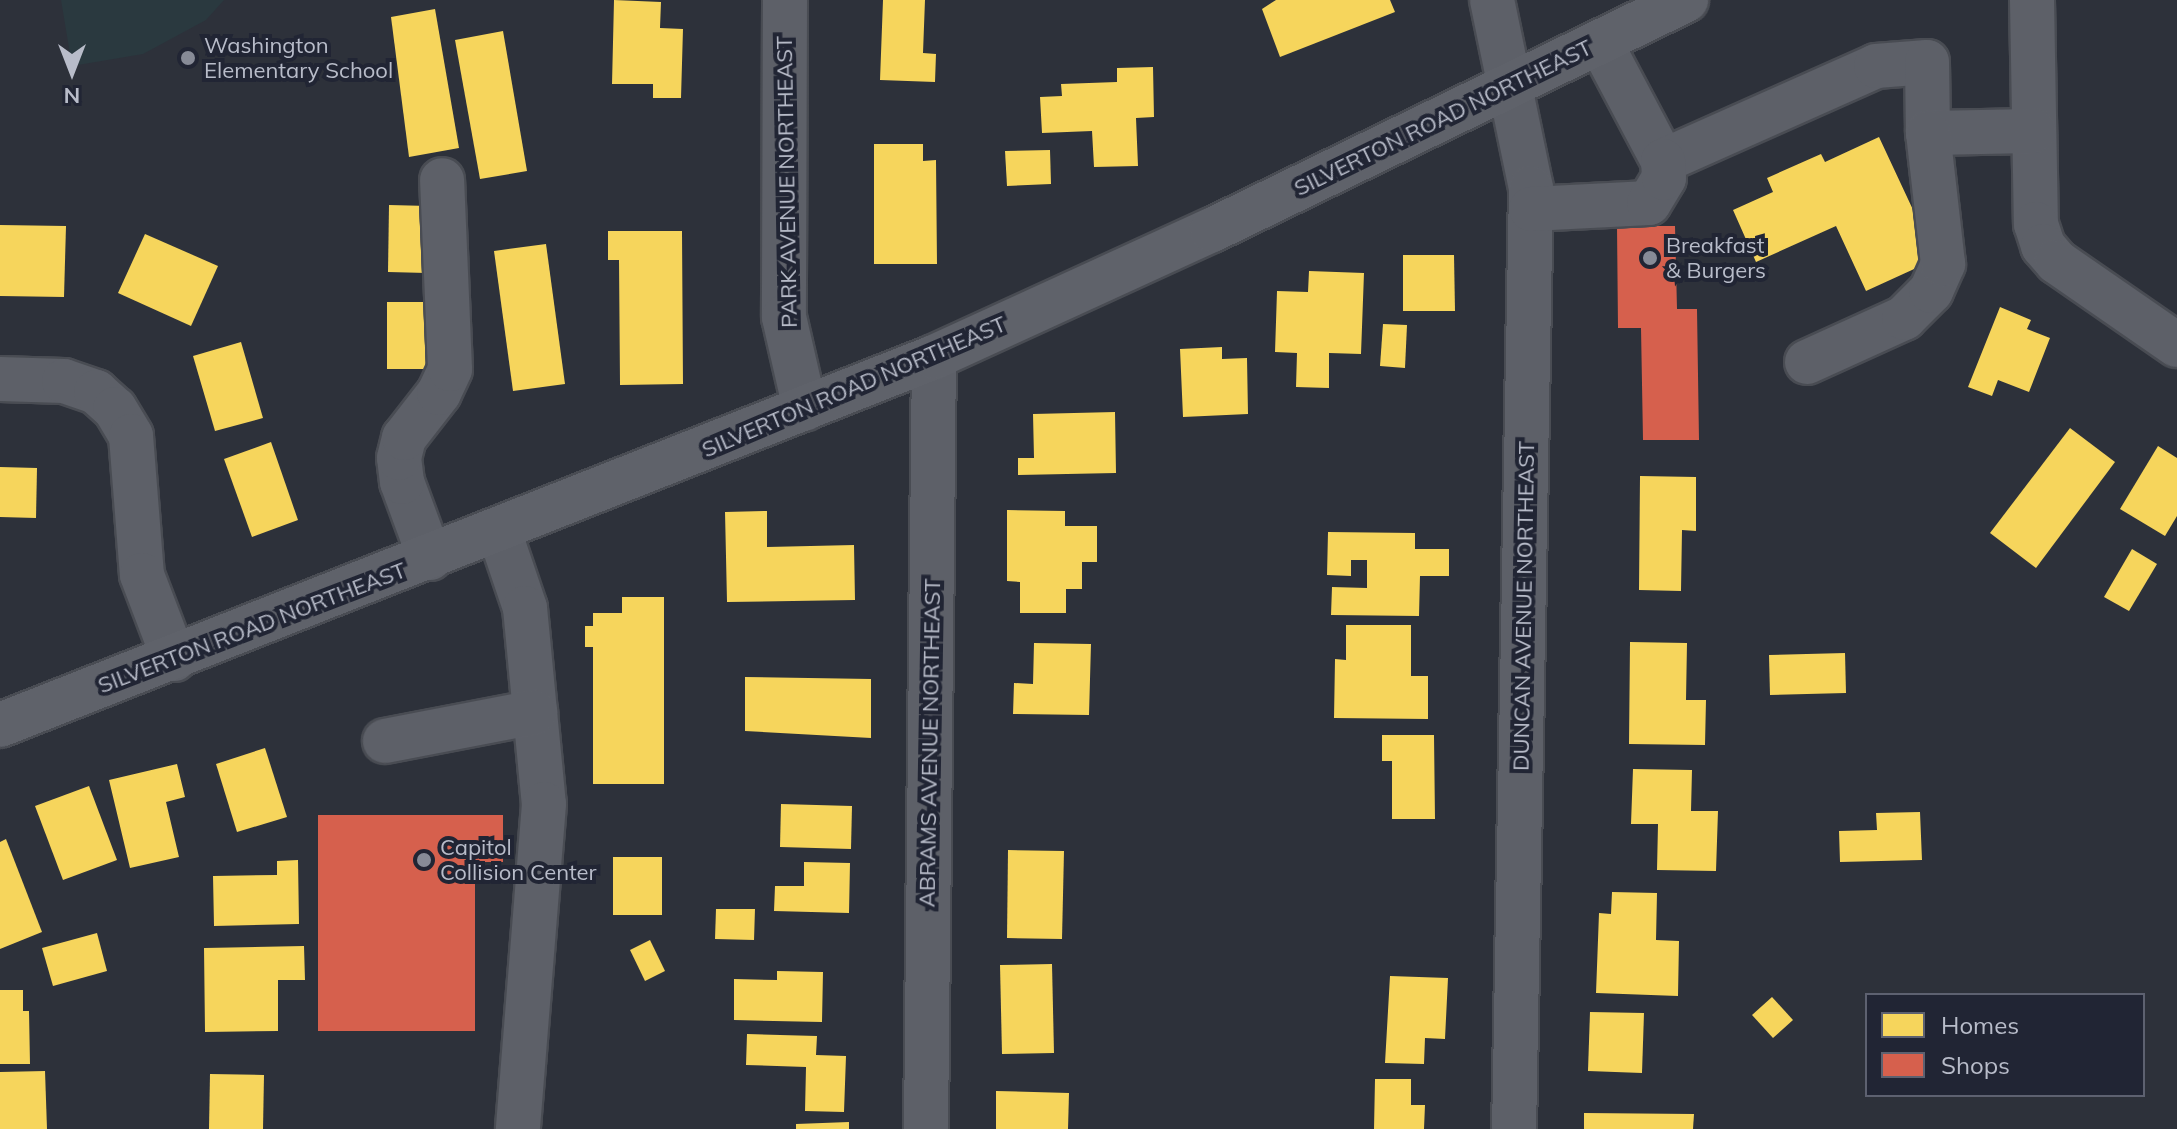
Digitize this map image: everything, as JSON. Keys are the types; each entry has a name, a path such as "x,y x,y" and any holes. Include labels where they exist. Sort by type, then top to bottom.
{"main road":[{"name":"SILVERTON ROAD NORTHEAST","path":"0,725 499,531 934,357 1212,230 1686,0"}],"street":[{"name":"PARK AVENUE NORTHEAST","path":"785,0 784,317 805,409"},
{"name":"DUNCAN AVENUE NORTHEAST","path":"1492,0 1531,188 1514,1129"},
{"path":"2032,0 2036,224 2043,246 2057,262 2177,345"},
{"path":"1531,209 1649,203 1664,178 1663,161 1600,42"},
{"path":"1663,161 1876,66 1927,62 1928,133 1943,264 1931,291 1904,318 1807,362"},
{"path":"1928,133 2034,131"},
{"path":"430,558 402,482 399,458 404,438 439,393 450,369 442,180"},
{"name":"ABRAMS AVENUE NORTHEAST","path":"926,1129 934,357"},
{"path":"0,379 64,381 96,392 115,409 131,436 142,575 174,659"},
{"path":"499,531 525,608 544,804 518,1129"},
{"path":"385,741 535,712"}],"shaded area":[{"path":"61,0 224,0 206,20 143,54 72,66"}],"building: Homes":[{"path":"614,0 661,2 660,28 683,29 681,98 653,98 653,84 612,84"},
{"path":"883,0 925,0 923,53 936,54 935,82 880,80"},
{"path":"1276,0 1390,0 1395,12 1280,57 1262,9"},
{"path":"435,9 459,148 409,157 391,17"},
{"path":"503,31 527,171 480,179 455,40"},
{"path":"1153,67 1154,117 1136,118 1138,166 1094,167 1092,131 1042,133 1040,97 1062,96 1061,84 1117,82 1117,68"},
{"path":"1879,137 1936,259 1866,291 1836,226 1756,262 1733,210 1773,192 1767,178 1821,154 1825,162"},
{"path":"874,144 923,144 923,161 936,160 937,264 874,264"},
{"path":"1050,150 1051,184 1007,186 1005,151"},
{"path":"389,205 429,206 427,273 388,272"},
{"path":"0,225 66,226 64,297 0,296"},
{"path":"608,231 682,231 683,384 620,385 619,260 608,260"},
{"path":"145,234 218,266 191,326 118,293"},
{"path":"546,244 565,384 513,391 494,251"},
{"path":"1403,255 1454,255 1455,311 1403,311"},
{"path":"1309,271 1364,273 1361,354 1329,353 1329,388 1296,387 1297,353 1275,352 1277,291 1308,292"},
{"path":"387,302 426,302 427,369 387,369"},
{"path":"2000,307 2031,320 2027,329 2050,338 2029,392 1998,380 1992,396 1968,387"},
{"path":"1383,324 1407,325 1405,368 1380,366"},
{"path":"241,342 263,418 215,431 193,356"},
{"path":"1222,347 1222,359 1247,358 1248,414 1183,417 1180,349"},
{"path":"1115,412 1116,473 1018,475 1018,458 1034,458 1033,414"},
{"path":"2070,428 2115,462 2036,568 1990,533"},
{"path":"271,442 298,520 252,537 224,459"},
{"path":"2158,446 2177,458 2177,516 2165,536 2120,509"},
{"path":"0,467 37,468 36,518 0,517"},
{"path":"1640,476 1696,477 1696,531 1682,530 1681,591 1639,590"},
{"path":"1007,510 1065,511 1065,526 1097,526 1097,562 1082,562 1082,589 1066,589 1066,613 1020,613 1020,582 1007,581"},
{"path":"767,511 767,547 854,545 855,600 727,602 725,512"},
{"path":"1328,532 1415,533 1415,549 1449,549 1449,576 1420,576 1419,616 1331,615 1332,587 1367,588 1367,560 1351,560 1351,576 1327,575"},
{"path":"2132,549 2157,564 2129,611 2104,597"},
{"path":"622,597 664,597 664,784 593,784 593,647 585,647 585,626 593,626 593,613 622,613"},
{"path":"1346,625 1411,625 1411,676 1428,676 1428,719 1334,718 1335,659 1346,660"},
{"path":"1630,642 1687,643 1686,700 1706,700 1705,745 1629,744"},
{"path":"1034,643 1091,644 1089,715 1013,714 1014,683 1033,684"},
{"path":"1845,653 1846,693 1770,695 1769,655"},
{"path":"745,677 871,679 871,738 745,731"},
{"path":"1382,735 1434,735 1435,819 1392,819 1392,761 1382,761"},
{"path":"265,748 287,817 237,832 216,764"},
{"path":"177,764 185,797 166,802 179,857 130,868 109,780"},
{"path":"1633,769 1692,770 1691,811 1718,811 1716,871 1657,870 1658,824 1631,824"},
{"path":"89,786 117,860 63,880 35,806"},
{"path":"781,804 852,806 851,849 780,847"},
{"path":"1920,812 1922,860 1840,862 1839,831 1877,830 1876,813"},
{"path":"6,839 42,932 0,949 0,842"},
{"path":"1008,850 1064,851 1062,939 1007,938"},
{"path":"613,857 662,857 662,915 613,915"},
{"path":"298,860 299,924 214,926 213,876 277,875 277,861"},
{"path":"804,862 850,863 849,913 774,911 775,886 804,886"},
{"path":"1612,892 1657,893 1656,940 1679,941 1678,996 1596,993 1599,913 1611,914"},
{"path":"716,909 755,909 754,940 715,939"},
{"path":"97,933 107,971 53,986 42,948"},
{"path":"650,940 665,971 645,981 630,950"},
{"path":"304,946 305,980 278,980 278,1031 205,1032 204,948"},
{"path":"1052,964 1054,1053 1002,1054 1000,965"},
{"path":"777,971 823,972 822,1022 734,1020 734,979 777,980"},
{"path":"1390,976 1448,978 1445,1039 1425,1038 1424,1064 1385,1063"},
{"path":"0,990 23,990 23,1011 29,1011 30,1064 0,1064"},
{"path":"1772,997 1793,1020 1773,1038 1752,1015"},
{"path":"1590,1012 1644,1013 1642,1073 1588,1071"},
{"path":"747,1034 817,1036 816,1055 846,1056 844,1112 805,1111 806,1067 746,1065"},
{"path":"45,1071 47,1129 0,1129 0,1072"},
{"path":"210,1074 264,1075 263,1129 209,1129"},
{"path":"1375,1079 1411,1079 1411,1105 1425,1105 1424,1129 1374,1129"},
{"path":"996,1091 1069,1093 1068,1129 996,1129"},
{"path":"1584,1113 1694,1114 1693,1129 1584,1129"},
{"path":"849,1122 849,1129 796,1129 796,1124"}],"building: Shops":[{"path":"1617,226 1675,226 1677,309 1697,309 1699,440 1643,440 1641,328 1618,328"},
{"path":"318,815 503,815 503,862 475,862 475,1031 318,1031"}],"place":[{"name":"Washington Elementary School","path":"188,58"},
{"name":"Breakfast & Burgers","path":"1650,258"},
{"name":"Capitol Collision Center","path":"424,860"}]}
